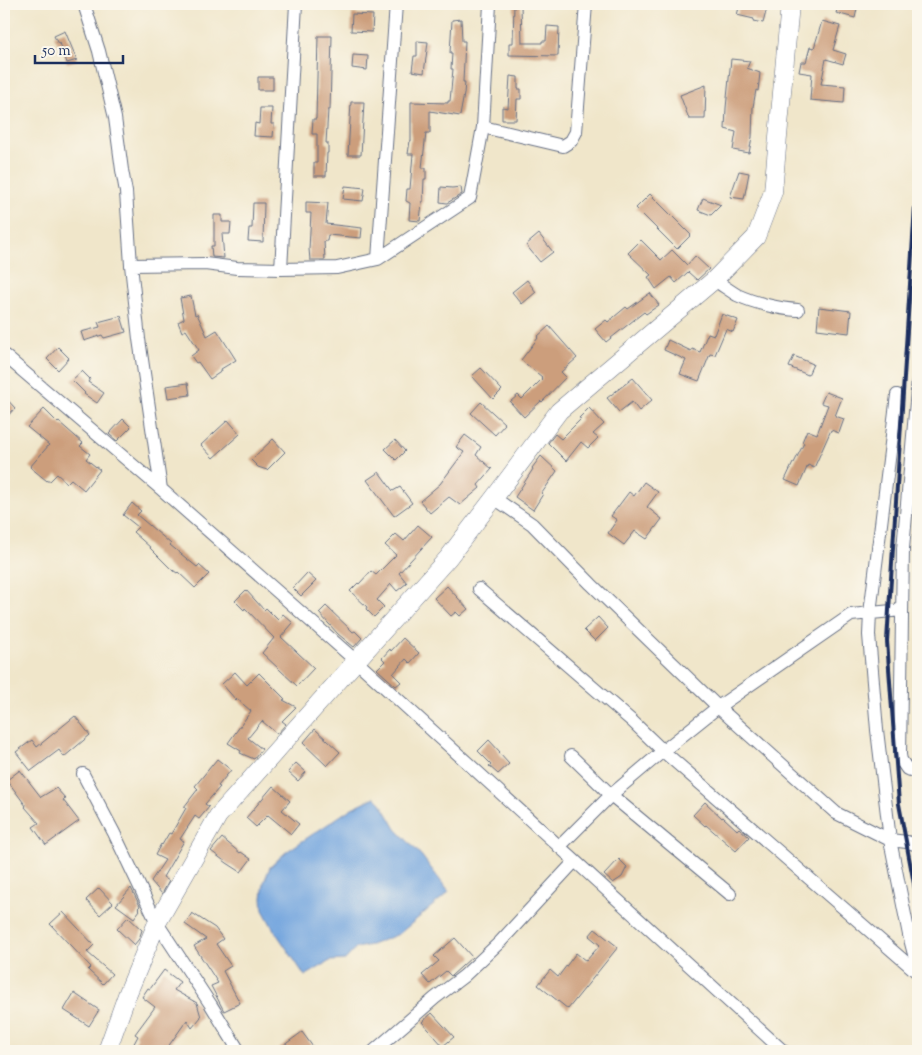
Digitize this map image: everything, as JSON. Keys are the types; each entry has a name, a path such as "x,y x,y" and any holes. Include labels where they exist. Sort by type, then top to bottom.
{"main road":[{"path":"107,1051 127,995 157,923 218,816 448,558 558,411 714,280 756,237 773,192 790,4"}],"street":[{"path":"84,4 99,51 115,118 126,192 139,339 161,488"},
{"path":"281,269 296,4"},
{"path":"378,259 396,4"},
{"path":"132,265 204,264 237,268 337,268 378,259 470,198 483,127 490,4"},
{"path":"483,127 563,146 571,141 576,132 586,4"},
{"path":"714,280 748,299 798,310"},
{"path":"4,355 161,488 356,661 783,1051"},
{"path":"918,379 903,549 900,755 907,769 918,772"},
{"path":"897,395 870,612 869,635 877,730 890,840 918,971"},
{"path":"494,498 532,524 718,707 836,813 890,840 918,844"},
{"path":"479,589 918,971"},
{"path":"560,847 611,795 718,707 851,615 902,610"},
{"path":"571,756 611,795 730,894"},
{"path":"83,774 114,832 157,923 239,1051"},
{"path":"374,1051 435,998 464,976 500,942 575,861"}],"water":[{"path":"375,797 381,803 396,829 421,855 449,892 399,934 371,945 356,948 345,960 330,961 305,976 263,910 264,882 270,867 286,852 352,808"}],"building":[{"path":"514,4 521,4 522,43 542,43 542,41 546,41 547,26 559,27 558,56 509,55 509,43 513,43"},
{"path":"740,4 756,7 757,4 768,4 763,23 737,15"},
{"path":"839,4 858,4 855,18 836,13"},
{"path":"352,14 373,15 372,32 351,31"},
{"path":"461,19 462,41 465,41 463,82 465,82 460,116 430,111 430,133 426,133 422,168 426,168 426,179 424,179 420,221 409,220 410,203 406,201 407,189 410,189 413,154 408,154 411,141 411,102 448,103 450,101 453,69 451,69 452,53 450,53 452,20"},
{"path":"822,21 840,26 833,50 846,54 843,64 826,59 821,84 845,86 844,103 810,100 812,74 799,72 801,62 806,62 810,47 814,48"},
{"path":"65,31 77,60 67,63 60,43 58,44 54,36"},
{"path":"318,36 332,36 326,176 314,176 314,163 317,163 317,134 312,134 313,119 316,119"},
{"path":"417,41 428,42 424,73 412,71 414,56 417,56"},
{"path":"353,55 368,56 367,70 352,68"},
{"path":"731,59 750,61 747,68 760,73 758,91 756,90 753,107 752,137 749,153 733,150 736,132 725,129"},
{"path":"510,76 518,77 518,89 521,89 521,99 517,99 516,120 502,120 502,107 508,108"},
{"path":"258,77 273,77 273,90 258,90"},
{"path":"706,85 705,119 689,119 680,95"},
{"path":"351,102 364,102 361,155 348,155"},
{"path":"260,108 272,108 271,124 274,124 273,137 254,136 255,123 259,124"},
{"path":"739,171 749,173 744,199 730,197"},
{"path":"345,186 365,188 363,201 343,199"},
{"path":"441,187 461,187 462,194 447,203 440,202"},
{"path":"650,194 691,235 677,249 636,208"},
{"path":"703,198 721,205 711,215 698,210"},
{"path":"306,202 328,203 326,224 362,228 361,238 328,235 327,241 324,241 325,260 310,260 311,213 306,213"},
{"path":"253,203 264,203 263,242 248,241 249,228 252,228"},
{"path":"214,215 222,215 222,222 231,222 230,234 222,234 224,258 212,257 211,246 214,246"},
{"path":"539,234 553,252 540,262 526,245"},
{"path":"641,240 661,260 672,250 687,265 695,256 709,269 697,280 688,272 676,283 671,277 656,289 648,277 651,275 628,253"},
{"path":"527,280 536,292 522,304 512,292"},
{"path":"650,293 659,305 646,314 644,312 606,342 595,329 606,320 608,322 626,307 628,309"},
{"path":"191,296 195,315 197,314 207,336 217,330 236,360 221,369 222,371 210,379 198,362 196,363 191,356 199,350 186,330 182,332 178,322 184,319 180,298"},
{"path":"819,307 851,311 849,333 817,329"},
{"path":"722,314 738,320 733,332 726,329 715,355 710,354 699,381 680,374 686,360 664,350 668,340 691,351 692,349 700,352 708,333 714,335"},
{"path":"121,316 126,332 104,338 102,335 84,341 81,332 100,327 98,322"},
{"path":"549,326 577,358 561,372 566,377 542,402 524,417 510,402 518,395 522,399 542,377 521,360 537,337"},
{"path":"58,347 69,358 58,370 47,359"},
{"path":"794,356 813,364 808,375 789,367"},
{"path":"481,368 502,390 493,399 472,376"},
{"path":"82,371 90,379 88,382 104,393 97,403 84,394 72,380"},
{"path":"633,378 652,400 639,411 632,402 619,412 607,398"},
{"path":"188,383 190,395 168,398 166,386"},
{"path":"826,392 842,398 835,416 844,419 839,433 831,430 814,468 808,465 799,486 785,480 804,443 802,442 807,430 817,434 828,405 821,403"},
{"path":"4,396 15,408 4,420"},
{"path":"481,402 505,424 495,435 471,413"},
{"path":"589,408 604,424 593,434 598,438 588,448 581,442 566,461 548,443 555,434 561,439"},
{"path":"44,409 83,443 80,446 90,454 86,459 100,470 84,490 71,479 67,483 57,474 50,481 47,481 30,467 49,445 27,427"},
{"path":"123,419 131,427 117,441 109,434"},
{"path":"228,420 240,434 213,458 201,445"},
{"path":"465,435 481,447 476,455 492,469 478,485 480,488 460,505 449,497 430,513 420,501 440,484 464,452 456,447"},
{"path":"273,439 285,452 267,470 258,467 251,460"},
{"path":"395,440 405,451 396,460 385,449"},
{"path":"541,456 557,471 533,510 515,497"},
{"path":"379,472 393,491 400,487 412,503 394,516 367,480"},
{"path":"644,482 658,492 647,507 662,519 647,539 635,531 624,545 608,533 617,520 611,516 629,492 634,496"},
{"path":"132,503 141,511 137,515 170,545 197,567 199,565 209,574 195,588 178,572 170,568 133,532 138,527 123,515"},
{"path":"418,525 432,537 399,573 407,583 397,591 391,584 377,600 384,607 374,617 366,609 367,607 350,591 371,571 376,575 396,555 385,545 396,534 404,541"},
{"path":"307,573 316,581 301,596 293,588"},
{"path":"447,586 468,609 460,616 456,612 451,616 434,598"},
{"path":"246,590 264,610 266,608 278,620 283,614 293,623 281,637 314,668 297,686 262,653 274,638 245,608 244,610 235,601"},
{"path":"326,606 362,638 354,647 338,634 319,613"},
{"path":"598,617 608,628 595,641 584,630"},
{"path":"403,638 419,653 410,663 406,659 393,674 401,682 396,686 377,669 385,661 382,658"},
{"path":"235,672 247,685 259,673 285,699 283,700 296,707 282,721 286,724 277,734 262,721 248,738 262,749 254,759 240,753 241,751 228,743 251,711 236,700 222,684"},
{"path":"75,716 90,735 64,757 59,750 31,771 16,752 32,740 37,747"},
{"path":"315,729 340,752 327,766 303,743"},
{"path":"489,740 509,764 498,774 489,766 491,764 478,751"},
{"path":"217,759 231,770 218,786 220,787 205,804 209,807 199,819 195,816 180,839 184,841 163,877 169,881 162,894 151,881 165,860 155,855 169,833 171,834 186,808 184,807 198,789 195,786"},
{"path":"296,763 306,772 298,781 288,772"},
{"path":"20,770 41,797 56,788 66,799 63,800 79,821 46,845 33,827 39,823 25,807 7,780"},
{"path":"273,786 290,801 282,810 299,824 291,834 268,815 256,827 246,818"},
{"path":"705,802 737,830 739,828 749,837 736,851 693,815"},
{"path":"222,838 240,853 251,859 241,872 211,851"},
{"path":"619,859 627,867 622,877 613,883 604,875"},
{"path":"99,888 113,903 100,915 86,900"},
{"path":"131,888 140,906 138,908 140,910 134,918 116,905"},
{"path":"63,912 94,945 87,952 112,974 103,984 88,970 91,967 50,924"},
{"path":"192,913 215,928 223,939 216,944 231,966 223,971 240,1003 224,1011 211,986 218,983 194,946 206,939 185,924"},
{"path":"128,917 142,930 139,939 134,945 117,929"},
{"path":"595,929 618,947 568,1009 538,985 550,970 558,977 576,953 586,961 600,945 589,936"},
{"path":"455,938 472,957 451,976 446,971 430,984 422,975 439,961 434,956"},
{"path":"164,970 180,982 174,990 197,1003 201,1017 192,1028 187,1020 165,1051 130,1051 138,1036 135,1034 155,1007 142,997"},
{"path":"74,993 99,1010 89,1026 64,1010"},
{"path":"432,1013 454,1037 443,1046 422,1022"},
{"path":"302,1032 316,1051 276,1051"}],"railway":[{"path":"918,160 887,641 899,804 918,905"}]}
